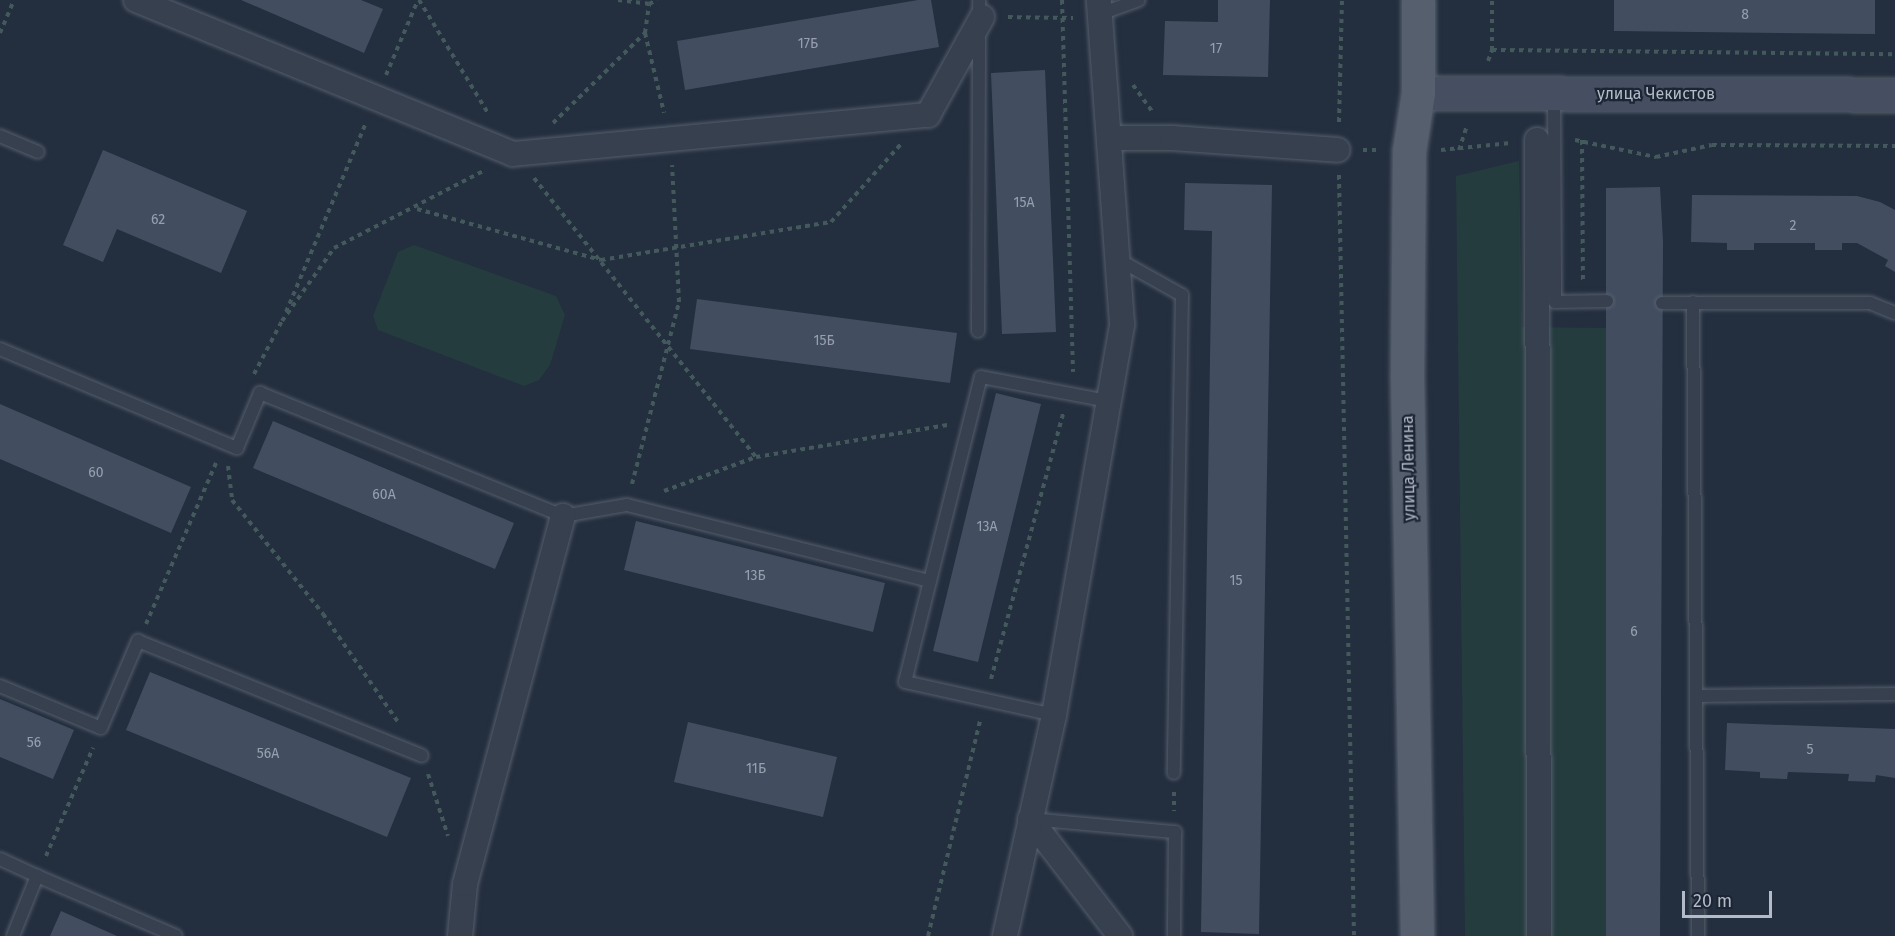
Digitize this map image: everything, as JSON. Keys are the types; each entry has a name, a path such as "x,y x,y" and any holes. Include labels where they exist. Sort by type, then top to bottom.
{"main road":[{"name":"улица Ленина","path":"1417,936 1407,377 1409,151 1418,93 1418,0"}],"street":[{"path":"136,0 513,154 928,115 981,8"},
{"path":"1005,936 1054,716 1122,324 1100,7"},
{"name":"улица Чекистов","path":"1418,93 1895,95"},
{"path":"1109,138 1172,138 1338,150"},
{"path":"1539,936 1544,141"},
{"path":"460,936 465,884 563,516"},
{"path":"1030,819 1120,936"}],"lane":[{"path":"1100,7 1140,0"},
{"path":"978,331 981,8"},
{"path":"1554,94 1544,141 1555,302 1607,301"},
{"path":"0,136 38,152"},
{"path":"1119,260 1182,295 1174,773"},
{"path":"1693,302 1699,696 1698,936"},
{"path":"1662,303 1870,303 1895,313"},
{"path":"0,349 237,448 260,393 563,516 627,506 930,581"},
{"path":"1054,716 905,682 981,377 1108,401"},
{"path":"0,686 101,728 138,641 422,756"},
{"path":"1699,696 1895,694"},
{"path":"1030,819 1174,832 1174,936"},
{"path":"0,859 176,936"},
{"path":"13,936 37,876"}],"path":[{"path":"0,33 14,0"},
{"path":"250,382 282,321 418,0"},
{"path":"418,0 513,154 601,260 756,457"},
{"path":"618,0 649,2 657,0"},
{"path":"928,936 985,700 1073,384 1062,0"},
{"path":"1342,0 1338,150 1354,936"},
{"path":"627,506 679,303 670,139 645,33 649,2"},
{"path":"282,321 334,248 417,209 531,144 645,33"},
{"path":"1492,50 1895,54"},
{"path":"1130,81 1172,138"},
{"path":"417,209 601,260 831,222 928,115"},
{"path":"1338,150 1459,150 1544,141 1582,140 1656,157 1712,146 1895,146"},
{"path":"1582,140 1584,302"},
{"path":"627,506 756,457 953,424"},
{"path":"138,641 224,443"},
{"path":"224,443 232,500 323,614 422,756 465,884"},
{"path":"37,876 101,728"},
{"path":"1174,773 1174,832"}],"green space":[{"path":"1519,161 1522,327 1607,328 1606,936 1465,936 1456,176"},
{"path":"414,245 556,296 565,315 550,365 539,380 524,386 378,330 373,316 398,252"}],"building":[{"path":"241,0 361,0 383,9 364,53"},
{"path":"918,0 931,0 939,47 685,90 677,41"},
{"path":"1218,0 1270,0 1268,77 1163,75 1165,21 1218,22"},
{"path":"1614,0 1875,0 1875,34 1614,31"},
{"path":"1045,70 1056,332 1002,334 991,73"},
{"path":"103,150 247,211 221,273 117,229 103,262 63,245"},
{"path":"1185,183 1272,185 1259,934 1201,932 1212,231 1184,230"},
{"path":"1660,187 1663,241 1660,936 1606,936 1606,188"},
{"path":"1692,195 1857,196 1880,202 1895,210 1895,272 1885,266 1888,260 1857,243 1842,243 1842,250 1815,250 1815,243 1754,243 1754,250 1727,250 1727,243 1691,242"},
{"path":"697,299 957,333 950,383 690,349"},
{"path":"996,393 1041,404 978,662 933,651"},
{"path":"0,404 191,487 171,533 0,459"},
{"path":"273,421 514,523 495,569 253,468"},
{"path":"636,521 885,583 873,632 624,570"},
{"path":"150,672 411,778 387,837 126,730"},
{"path":"0,699 74,730 53,779 0,757"},
{"path":"688,722 837,757 823,817 674,782"},
{"path":"1727,723 1895,729 1895,778 1876,775 1875,782 1848,781 1849,774 1788,772 1787,779 1760,778 1760,772 1725,770"},
{"path":"61,911 117,936 50,936"}]}
